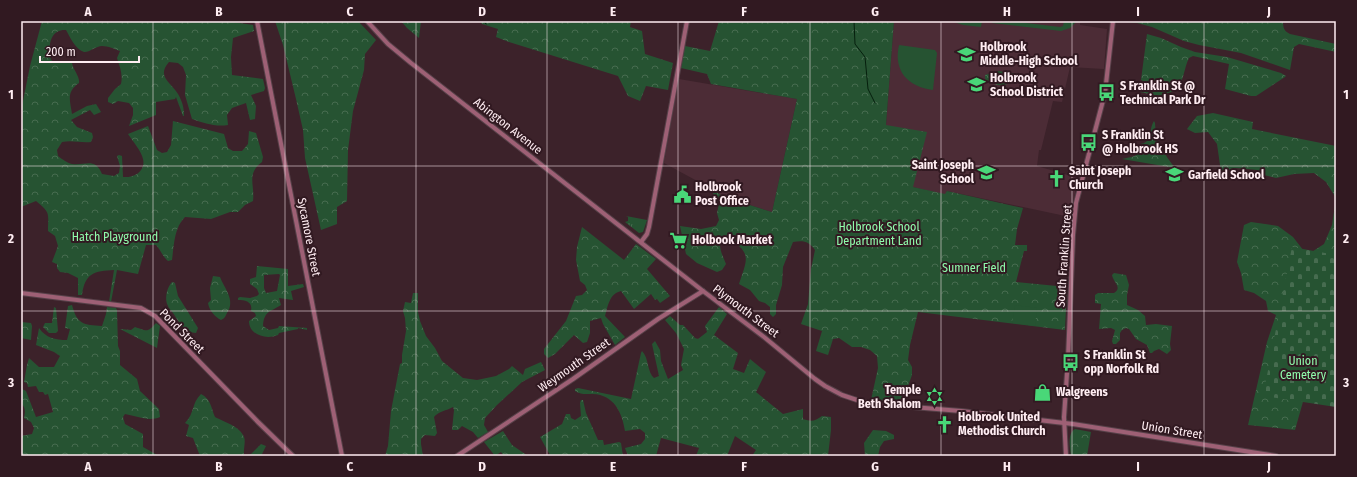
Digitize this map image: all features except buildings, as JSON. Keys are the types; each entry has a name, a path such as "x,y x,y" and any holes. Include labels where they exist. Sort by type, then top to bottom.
{"main road":[{"name":"Sycamore Street","path":"257,21 342,456"},
{"name":"Abington Avenue","path":"367,21 397,52 641,242"},
{"path":"641,242 647,234 649,227 687,21"},
{"name":"South Franklin Street","path":"1066,456 1064,424 1075,214 1082,178 1104,98 1112,21"},
{"name":"Plymouth Street","path":"641,242 764,337 820,383 848,398 876,404 961,411 1064,424"},
{"name":"Weymouth Street","path":"457,456 573,379 658,319 703,291"},
{"name":"Pond Street","path":"21,292 141,308 148,312 165,326 293,456"},
{"name":"Union Street","path":"1064,424 1276,456"}],"shaded area":[{"name":"Holbrook School District","path":"894,21 1080,21 1080,25 1107,29 1104,69 1070,67 1062,102 1053,101 1041,150 1039,150 1037,166 1078,178 1070,217 947,191 946,195 913,187 886,125"},
{"path":"679,79 797,99 772,212 724,197 664,163"}],"green space":[{"name":"Hatch Playground","path":"42,21 226,21 253,25 254,31 233,38 231,57 232,75 263,79 265,88 264,91 251,95 256,106 255,119 250,120 246,103 232,108 227,115 228,125 210,124 192,119 185,95 186,75 183,67 178,63 169,62 165,67 164,76 182,102 184,116 176,97 175,99 156,102 156,115 129,126 133,115 133,108 129,103 118,101 113,104 108,102 108,98 122,81 117,58 120,51 102,46 84,52 75,46 66,30 60,31 53,36 50,45 51,60 56,63 72,63 78,78 79,83 72,90 70,97 72,114 87,106 96,104 101,112 94,115 90,110 71,120 77,127 92,133 93,137 91,142 62,142 57,150 58,156 66,162 72,164 93,164 102,174 114,176 119,173 120,166 117,156 119,155 122,156 123,177 135,175 143,167 143,159 139,150 128,134 148,126 157,150 162,153 167,152 171,145 173,121 224,134 228,148 233,151 242,151 248,144 249,131 256,133 263,157 262,162 257,166 253,175 253,201 245,205 238,212 230,212 211,219 185,217 181,221 177,231 172,260 168,261 156,245 146,245 138,274 117,270 111,302 109,302 114,270 101,271 92,275 85,282 82,295 78,295 78,278 68,273 60,272 57,268 57,264 52,262 58,246 55,236 48,231 48,214 36,201 21,207 21,111 30,66"},
{"path":"275,21 358,21 376,40 365,54 364,70 353,111 348,150 347,201 337,207 337,224 321,230 305,158 303,130 283,45"},
{"path":"401,21 421,21 419,38 407,28"},
{"path":"480,21 631,21 630,27 642,31 645,54 673,63 668,90 646,86 640,101 628,96 618,76 496,37 498,29 482,24"},
{"path":"719,21 894,21 886,125 927,132 913,187 945,194 947,191 1023,208 1017,229 1015,245 1027,245 1027,251 1024,251 1016,282 1067,287 1065,330 918,312 908,360 912,367 912,375 908,386 903,392 901,401 896,403 871,400 878,368 877,356 870,350 861,347 852,347 839,338 833,339 828,355 816,351 822,331 801,324 808,304 811,269 815,250 808,243 803,241 793,242 783,267 782,285 776,305 776,314 773,317 770,314 770,307 759,301 750,290 739,284 746,260 743,251 733,241 724,235 722,238 720,242 720,249 726,264 722,270 717,272 697,263 686,254 680,226 701,229 716,226 719,220 717,213 719,204 710,188 724,197 772,212 797,99 711,84 707,74 681,68 685,46 710,51"},
{"path":"951,21 982,21 981,27 963,25"},
{"path":"992,21 1010,21 1060,27 1063,26 1064,21 1077,21 1070,28 1061,31 992,23"},
{"path":"1117,21 1283,21 1283,26 1286,32 1336,44 1336,52 1299,44 1294,47 1290,70 1241,53 1184,41 1152,27 1137,23"},
{"path":"1147,34 1195,52 1227,57 1281,73 1286,76 1256,96 1251,96 1225,89 1229,64 1193,56 1189,58 1177,90 1159,96 1140,92 1143,81 1141,80"},
{"path":"899,45 935,50 937,53 933,90 916,85 904,76 898,63"},
{"path":"998,71 1018,74 1012,82 1003,85 994,84 985,79 985,75"},
{"path":"1213,113 1253,122 1252,129 1336,146 1336,198 1326,182 1314,173 1294,174 1276,178 1264,175 1257,170 1236,168 1221,172 1217,144 1208,132 1195,133 1187,129 1197,116"},
{"path":"1154,121 1155,129 1164,153 1175,168 1122,159 1138,154 1141,144 1145,143 1149,138"},
{"path":"1336,198 1336,325 1325,324 1295,430 1248,425 1267,342 1276,315 1268,311 1266,301 1254,293 1244,290 1241,273 1237,262 1244,225 1251,222 1278,226 1293,237 1307,255 1324,244 1332,225"},
{"path":"626,216 647,220 643,232 639,233 625,222 628,221 628,217"},
{"path":"582,227 624,260 636,244 656,259 647,269 670,296 660,303 657,299 655,300 651,294 634,309 621,291 617,293 611,298 605,316 625,337 615,345 601,318 590,321 590,333 587,342 583,343 574,335 555,354 548,358 544,354 544,349 566,321 576,296 582,295 587,290 585,285 580,281 576,260 577,247"},
{"name":"Union Cemetery","path":"1292,247 1336,255 1336,407 1263,396"},
{"path":"257,266 288,269 288,286 303,284 304,287 291,291 293,300 279,298 281,305 266,315 263,326 269,330 278,328 279,326 307,328 307,330 298,328 268,337 259,335 252,330 249,321 256,316 255,313 251,311 251,305 248,302 238,300 238,298 250,298 259,294 257,289 250,284 250,279 256,277","holes":["264,275 280,275 277,291 266,293 264,288"]},
{"path":"1114,273 1126,275 1129,285 1127,305 1138,310 1145,316 1146,325 1156,324 1172,326 1170,344 1171,350 1167,354 1159,349 1150,353 1147,345 1136,339 1129,329 1126,328 1122,330 1120,333 1120,340 1116,344 1113,344 1112,341 1115,330 1111,328 1099,329 1101,304 1095,303 1095,295 1098,293 1114,293 1117,291 1118,287 1112,275"},
{"path":"213,276 220,277 230,299 229,308 225,317 221,320 213,313 208,303 211,300 210,288"},
{"path":"172,282 175,283 178,296 198,328 196,333 192,333 184,328 167,303 167,293"},
{"path":"413,293 418,293 418,312 426,336 442,361 463,378 477,380 496,376 512,366 523,375 525,369 541,362 545,370 522,382 497,405 485,418 484,425 488,432 478,438 473,432 462,426 458,430 452,430 453,407 440,412 434,417 437,433 435,436 425,435 421,439 423,456 406,456 403,454 385,456 388,446 391,411 400,364 402,363 406,331 403,311 405,302 411,303"},
{"path":"72,305 79,320 85,324 95,326 102,326 107,307 116,308 120,365 137,379 140,391 159,409 160,417 147,419 125,414 123,417 125,424 143,434 143,447 159,456 21,456 21,436 32,434 34,428 31,422 24,418 25,411 22,404 22,389 26,391 36,417 53,412 48,394 45,395 43,392 39,392 36,386 28,387 27,383 24,382 29,358 39,367 54,367 60,356 36,345 39,328 51,338 67,340 70,329 65,328 68,306"},
{"path":"1015,305 1037,308 1035,326 1012,323"},
{"path":"54,307 56,308 58,331 56,333 49,333 43,327 45,323 52,323"},
{"path":"719,307 727,314 714,335 738,353 733,369 744,373 750,359 766,372 756,392 783,414 803,409 803,419 806,420 811,421 822,416 831,417 828,456 752,456 756,450 735,436 727,456 696,456 699,448 661,438 656,456 628,456 625,448 641,444 645,439 645,433 640,429 625,431 622,417 612,401 600,395 581,394 575,391 575,389 578,388 631,399 642,351 646,357 649,369 654,378 659,376 652,344 655,341 660,350 661,361 668,379 683,370 681,365 684,349 676,333 665,320 670,316 680,325 683,325 695,338 698,339 707,332 705,326"},
{"path":"21,322 31,323 31,340 21,338"},
{"path":"156,323 160,326 157,348 120,329 131,330 135,327 149,330"},
{"path":"201,394 209,401 215,417 235,427 242,433 245,439 244,456 200,456 193,438 186,436 189,425 185,423"},
{"path":"581,400 583,400 586,413 598,440 603,440 604,445 619,442 621,443 623,456 548,456 550,455 540,437 562,424 566,414 570,414 571,418 575,420 581,416"},
{"path":"1075,429 1091,432 1087,456 1071,456 1070,437 1072,431"},
{"path":"873,430 886,431 894,435 894,439 884,441 880,447 878,456 865,456 864,443"},
{"path":"503,431 512,445 528,456 504,456 501,452 495,456 484,442"},
{"path":"261,444 266,446 261,456 244,456 251,454"}],"waterway":[{"path":"854,21 855,44 865,57 868,89 875,103"}],"place":[{"name":"Holbrook Middle-High School","path":"967,54"},
{"name":"Holbrook School District","path":"977,85"},
{"name":"S Franklin St @ Technical Park Dr","path":"1107,93"},
{"name":"S Franklin St @ Holbrook HS","path":"1089,142"},
{"name":"Saint Joseph School","path":"987,172"},
{"name":"Garfield School","path":"1175,175"},
{"name":"Saint Joseph Church","path":"1056,178"},
{"name":"Holbrook Post Office","path":"682,194"},
{"name":"Holbook Market","path":"679,240"},
{"name":"S Franklin St opp Norfolk Rd","path":"1071,362"},
{"name":"Walgreens","path":"1043,392"},
{"name":"Temple Beth Shalom","path":"934,397"},
{"name":"Holbrook United Methodist Church","path":"945,424"}],"park label":[{"name":"Holbrook School Department Land","path":"879,234"},
{"name":"Sumner Field","path":"974,268"}]}
